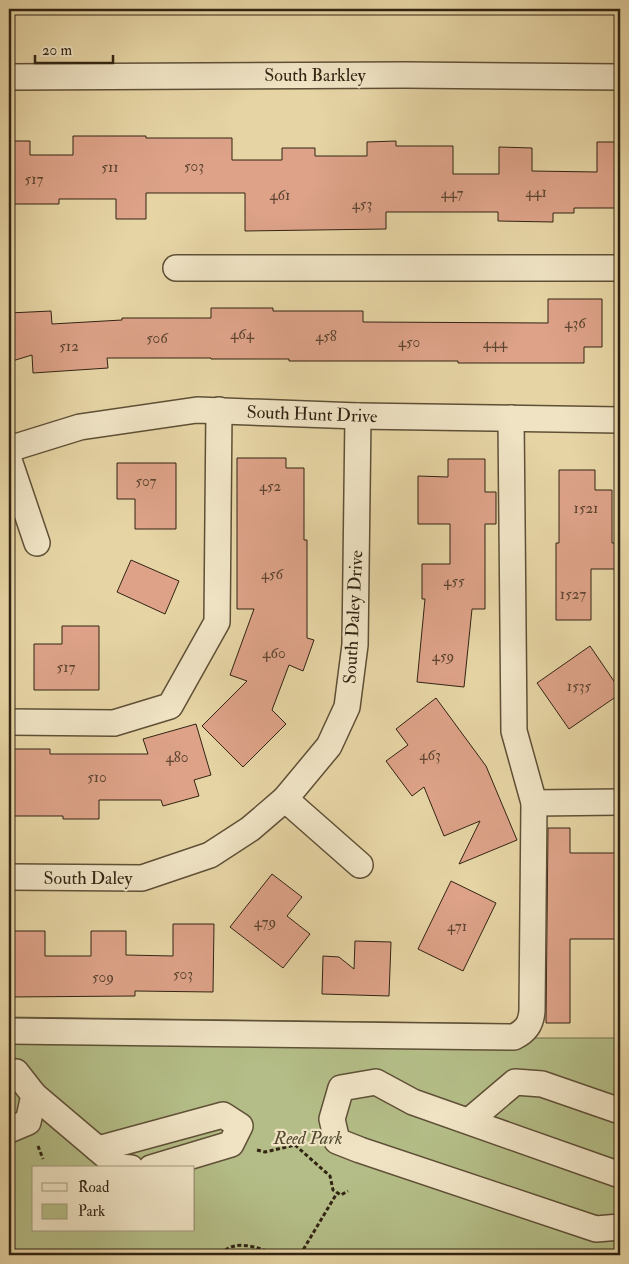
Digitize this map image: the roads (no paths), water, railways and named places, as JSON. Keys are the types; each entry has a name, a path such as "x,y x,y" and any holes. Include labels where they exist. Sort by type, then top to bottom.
{"street":[{"name":"South Barkley","path":"9,77 395,75 620,77"},
{"path":"176,268 620,268"},
{"name":"South Hunt Drive","path":"9,449 80,427 197,410 358,416 620,420"},
{"path":"9,722 114,723 170,706 217,622 219,410"},
{"name":"South Daley Drive","path":"285,799 329,746 347,707 355,645 358,416"},
{"path":"9,1031 514,1036 524,1032 531,1020 534,803 514,732 511,418"},
{"path":"9,460 36,542"},
{"path":"285,799 360,865"},
{"name":"South Daley","path":"9,878 142,878 210,855 250,829 285,799"},
{"path":"534,803 620,802"},
{"path":"9,1072 16,1072 34,1095 118,1166"},
{"path":"620,1175 413,1102 376,1082 342,1088 332,1119 337,1141 360,1150 596,1229 620,1227"},
{"path":"469,1122 515,1082 542,1084 620,1111"},
{"path":"9,1130 28,1122 34,1095"},
{"path":"98,1149 223,1115 240,1126 231,1144 158,1166"}],"park label":[{"name":"Reed Park","path":"308,1138"}]}
